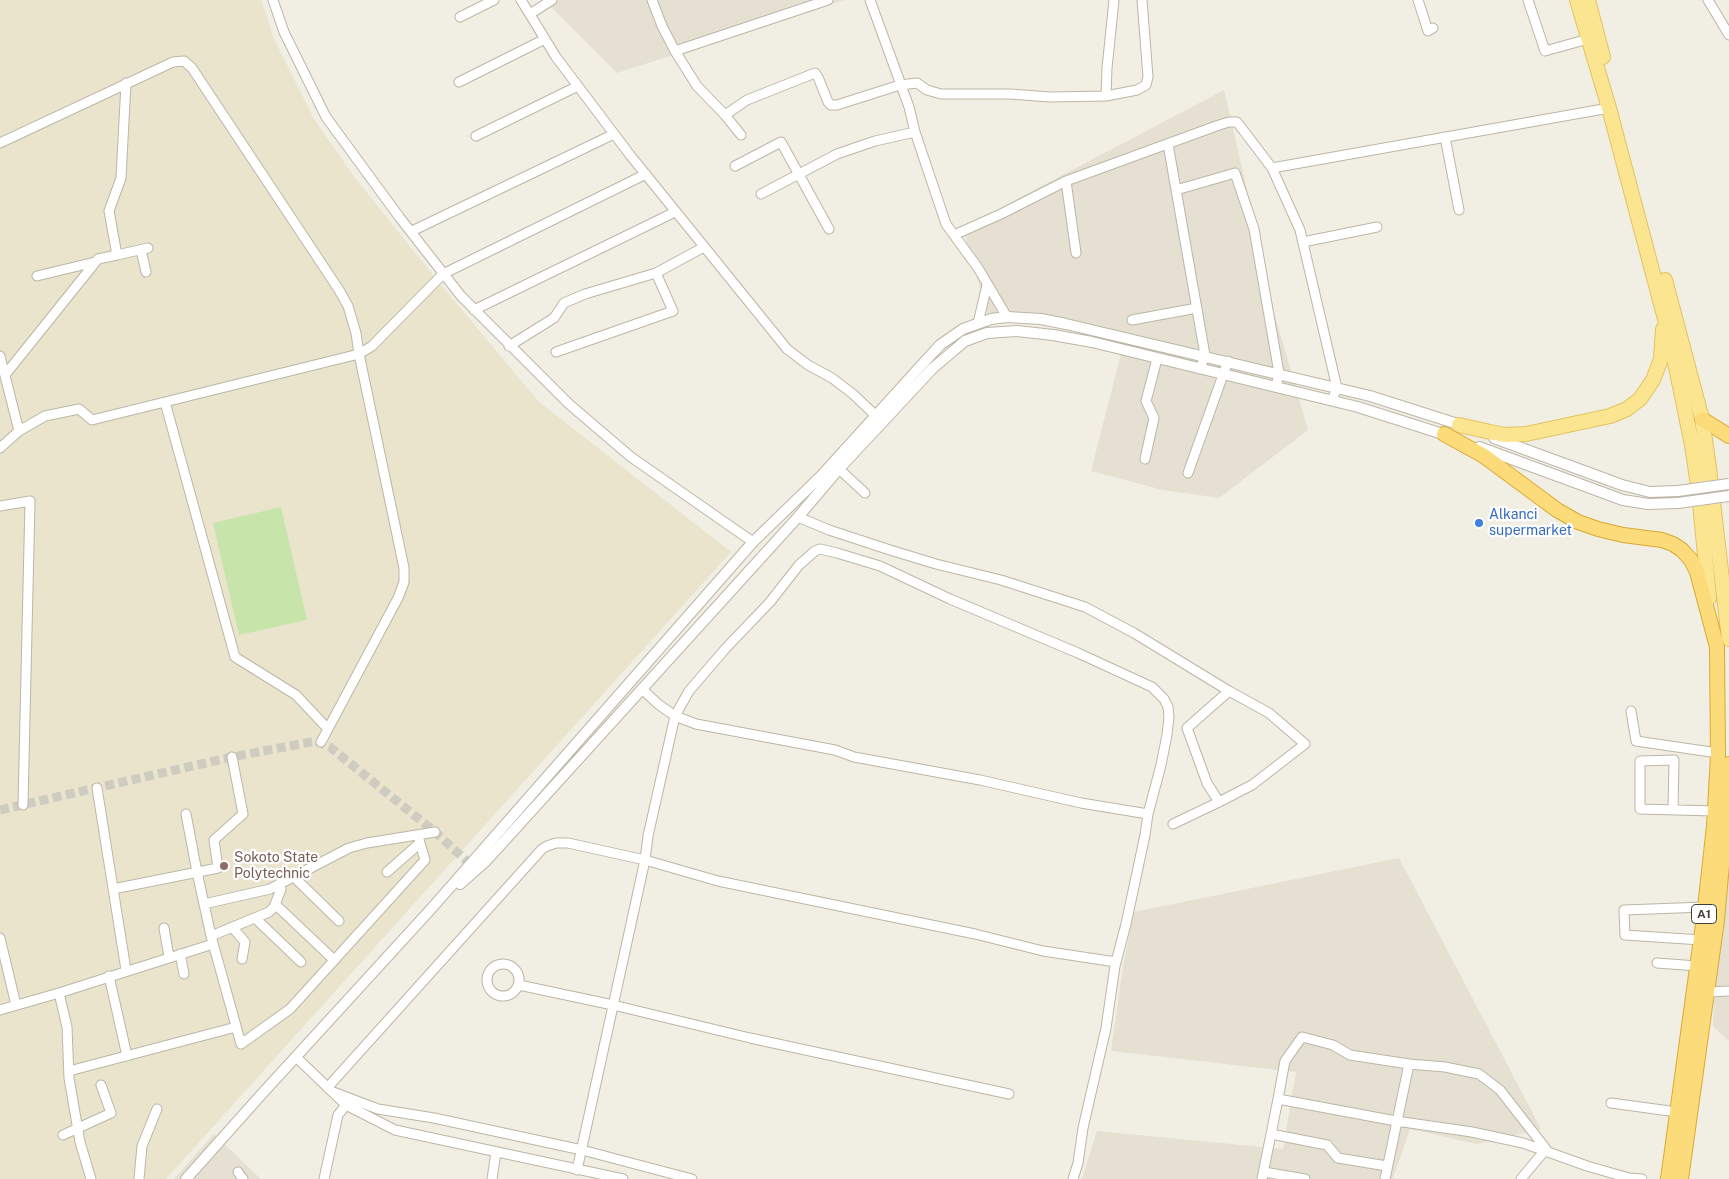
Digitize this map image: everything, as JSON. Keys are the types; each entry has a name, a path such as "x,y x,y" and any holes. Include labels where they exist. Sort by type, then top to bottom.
{"highway":[{"path":"1702,419 1729,436"},
{"path":"1444,434 1484,456 1557,510 1578,522 1622,535 1662,540 1682,550 1691,560 1697,572 1717,647"},
{"name":"A1","path":"1668,1179 1701,940 1715,811 1718,752 1717,647"},
{"name":"A1","path":"1681,1179 1727,841 1729,764"}],"main road":[{"path":"1577,0 1609,108 1670,338 1692,445 1699,492 1707,589 1717,647"},
{"path":"1588,0 1702,419 1710,468 1729,639"},
{"path":"1459,425 1506,435 1526,434 1610,416 1626,409 1640,399 1647,390 1661,359 1663,325 1660,296"}],"street":[{"path":"273,0 284,32 326,116 443,274 474,310 569,404 631,457 753,542"},
{"path":"460,17 494,0"},
{"path":"521,0 545,39 614,134 787,349 808,365 832,378 853,394 876,416"},
{"path":"530,14 552,0"},
{"path":"652,0 674,51 697,86 741,134"},
{"path":"674,51 828,0"},
{"path":"870,0 909,107 914,132 943,215 954,235 978,268 1007,318"},
{"path":"1106,96 1114,0"},
{"path":"725,115 746,100 815,73 831,105 837,105 900,85 917,83 927,90 941,94 1010,94 1050,97 1106,96 1137,90 1146,85 1148,81 1142,0"},
{"path":"1418,0 1428,32 1432,28"},
{"path":"1528,0 1545,51 1588,39"},
{"path":"1708,0 1729,35"},
{"path":"459,82 545,39"},
{"path":"0,143 173,62 184,61 190,65 348,306 356,332 404,568 404,582 398,598 321,742"},
{"path":"117,255 110,210 121,178 126,83"},
{"path":"476,136 578,86"},
{"path":"1272,168 1609,108"},
{"path":"954,235 1066,181 1229,122 1237,122 1272,168 1300,230 1337,388 1332,400"},
{"path":"761,194 837,154 875,140 914,132"},
{"path":"412,231 614,134"},
{"path":"1445,137 1459,210"},
{"path":"735,166 781,142 829,229"},
{"path":"1168,144 1205,355 1200,369"},
{"path":"0,448 19,431 45,416 79,409 92,420 359,354 372,346 443,274 646,174"},
{"path":"1176,190 1234,174 1254,229 1278,374 1276,387"},
{"path":"1066,181 1076,252"},
{"path":"474,310 675,212"},
{"path":"1302,242 1377,226"},
{"path":"510,346 554,318 564,303 585,294 656,273 704,247"},
{"path":"4,379 98,259 145,249 146,272"},
{"path":"37,276 95,262"},
{"path":"556,352 673,311 656,273"},
{"path":"978,323 987,285"},
{"path":"1132,320 1197,308"},
{"path":"186,1179 431,909 753,542 822,476 940,345 964,329 978,323 1007,318 1066,324 1205,355 1370,396 1459,425 1622,485 1650,492 1678,491 1729,484"},
{"path":"431,909 486,861 798,517 839,469 933,368 957,347 975,337 1000,331 1033,332 1092,342 1332,400 1444,434 1623,500 1648,504 1678,503 1729,496"},
{"path":"0,356 4,379 19,431"},
{"path":"1145,459 1154,418 1146,401 1157,359"},
{"path":"1188,473 1228,361"},
{"path":"165,402 235,657 296,695 328,729"},
{"path":"839,469 865,493"},
{"path":"0,506 30,501 23,805"},
{"path":"798,517 829,530 890,550 936,564 1001,580 1084,608 1134,633 1268,713 1305,744 1252,785 1173,824"},
{"path":"577,1170 675,716 689,691 726,648 770,602 799,565 820,549 837,552 880,566 950,599 1078,653 1152,687 1164,699 1168,707 1167,735 1116,962 1106,1028 1073,1179"},
{"path":"642,689 675,716 696,724 835,750 854,757 989,782 1081,803 1148,814"},
{"path":"1219,802 1207,783 1187,728 1229,691"},
{"path":"1631,711 1636,741 1718,752"},
{"path":"113,889 218,868 214,840 243,814 232,757"},
{"path":"1673,810 1674,760 1640,761 1640,809 1673,810 1715,811"},
{"path":"97,788 126,970"},
{"path":"186,814 196,872 212,940 241,1044 290,1009 425,860 419,839"},
{"path":"204,904 270,889 349,848 367,843 419,839 435,832"},
{"path":"387,872 419,839"},
{"path":"331,1089 547,846 556,843 568,843 645,860 718,881 975,934 1043,951 1116,962"},
{"path":"294,877 339,921"},
{"path":"0,1010 180,954 212,940 232,928 269,912 275,904 281,889 279,884"},
{"path":"275,904 334,960"},
{"path":"1701,940 1625,935 1624,910 1705,907"},
{"path":"255,918 301,962"},
{"path":"164,928 169,957"},
{"path":"232,928 245,942 242,959"},
{"path":"0,938 16,1005"},
{"path":"180,954 184,974"},
{"path":"1657,963 1697,966"},
{"path":"109,976 128,1056"},
{"path":"519,985 613,1005 741,1036 1009,1094"},
{"path":"1707,992 1729,991"},
{"path":"59,993 67,1027 69,1071 77,1128 91,1179"},
{"path":"69,1071 236,1027"},
{"path":"1305,1179 1263,1175 1285,1061 1302,1037 1333,1045 1350,1055 1444,1067 1479,1074 1500,1090 1546,1149"},
{"path":"296,1057 346,1105 395,1130 623,1179"},
{"path":"1385,1179 1409,1064"},
{"path":"63,1134 111,1113 101,1084"},
{"path":"331,1089 378,1109 434,1118 582,1150 692,1179"},
{"path":"1278,1099 1523,1142 1546,1149 1587,1166 1629,1178 1642,1179"},
{"path":"1611,1103 1677,1112"},
{"path":"324,1179 338,1115 346,1105"},
{"path":"139,1179 142,1146 157,1108"},
{"path":"1271,1134 1327,1145 1338,1158 1387,1166"},
{"path":"1521,1179 1546,1149"},
{"path":"492,1179 496,1152"}],"shaded area":[{"name":"Sokoto State Polytechnic","path":"0,0 261,0 275,41 314,119 353,175 437,280 538,401 731,552 166,1179 0,1179"},
{"path":"544,0 844,0 617,73"},
{"path":"1224,90 1261,249 1267,288 1308,430 1219,498 1163,490 1091,471 1126,334 988,315 963,229"},
{"path":"1729,758 1729,1041 1713,1026 1724,800"},
{"path":"1399,858 1541,1129 1477,1144 1410,1129 1393,1178 1399,1179 1082,1179 1097,1131 1283,1149 1296,1072 1111,1051 1123,967 1134,912"},
{"path":"214,1134 261,1179 174,1179"}],"green space":[{"path":"281,507 307,620 239,635 213,523"}],"tunnel":[{"path":"0,810 232,757 316,741 330,747 435,832 470,864"}],"place":[{"name":"Alkanci supermarket","path":"1479,523"},
{"name":"Sokoto State Polytechnic","path":"224,866"}]}
